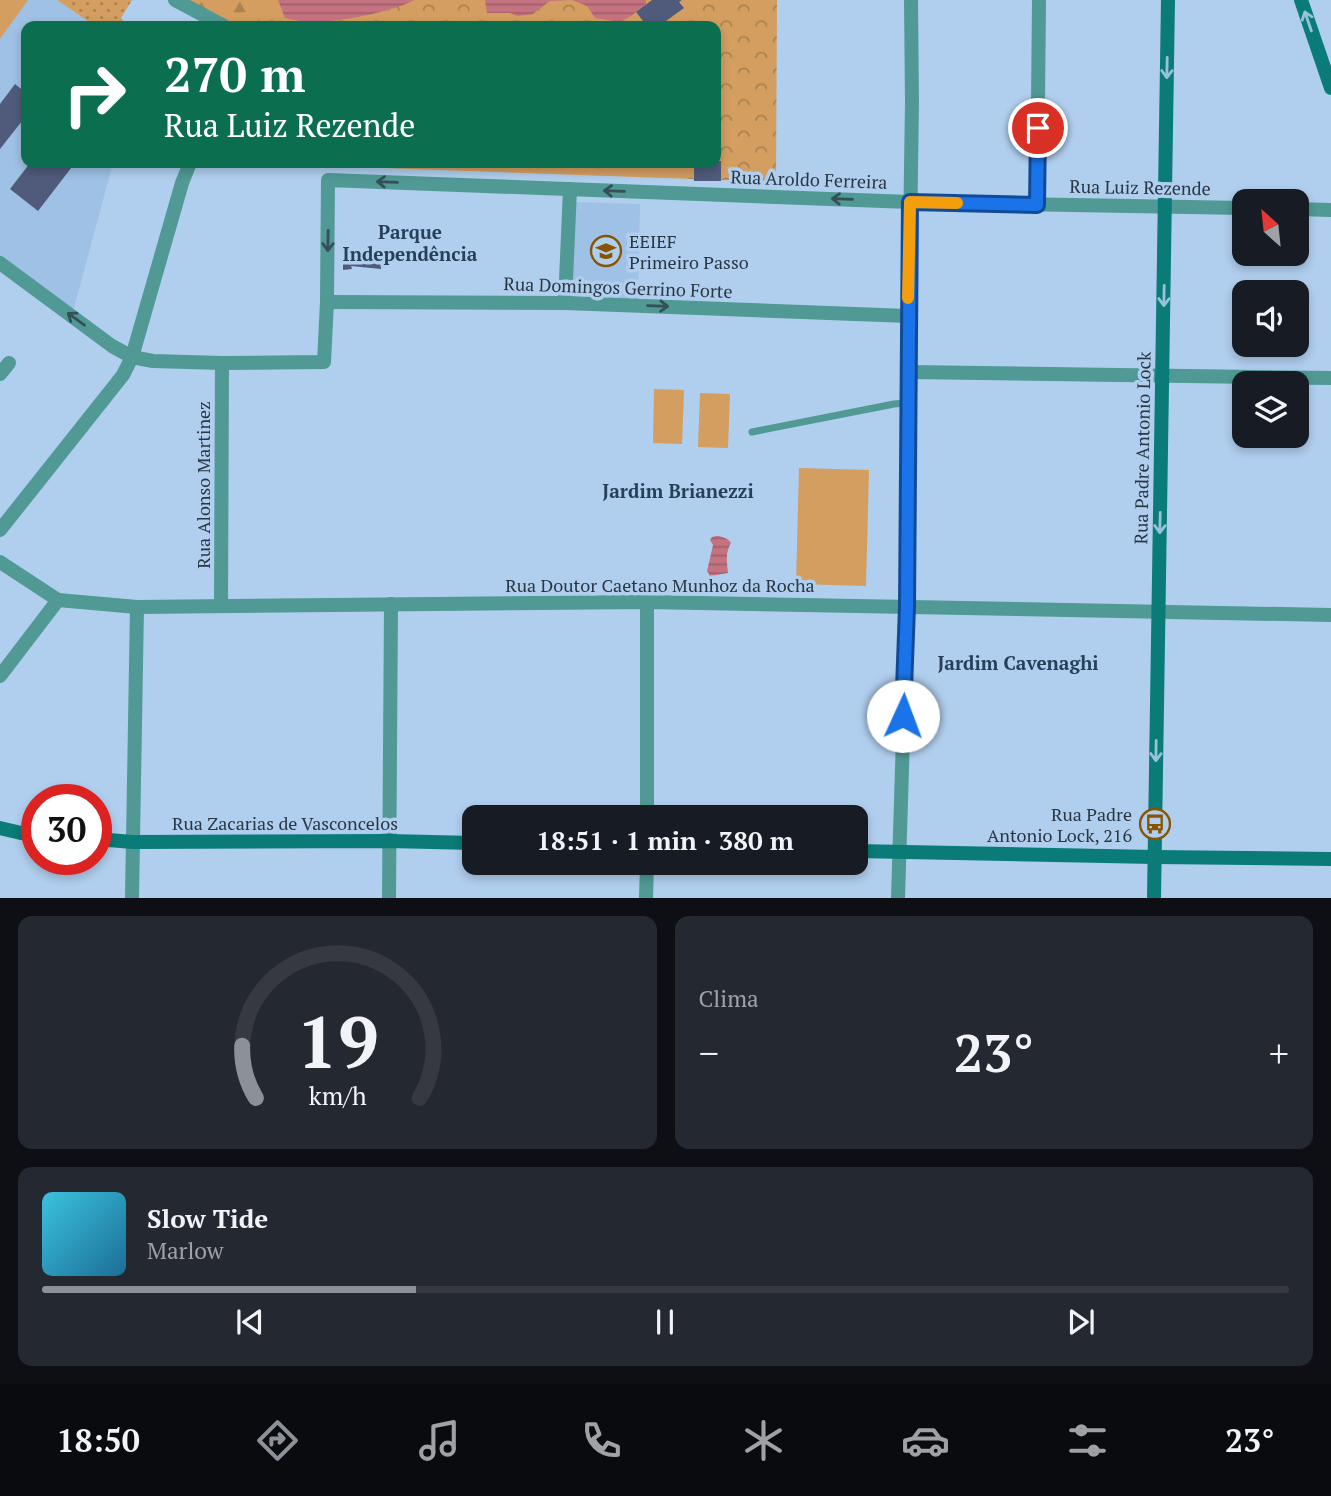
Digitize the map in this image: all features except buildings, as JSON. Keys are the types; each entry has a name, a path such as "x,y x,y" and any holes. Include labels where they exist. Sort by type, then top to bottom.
{"main road":[{"name":"Rua Padre Antonio Lock","path":"1154,898 1168,0"},
{"path":"1301,0 1331,88"},
{"path":"0,828 21,833"},
{"name":"Rua Zacarias de Vasconcelos","path":"112,840 462,843"},
{"path":"868,851 1331,859"}],"street":[{"path":"175,0 215,21"},
{"path":"898,898 907,607 911,0"},
{"path":"1037,205 1039,0"},
{"path":"0,530 123,375 132,358 188,168"},
{"name":"Rua Aroldo Ferreira","path":"327,302 328,180 910,202"},
{"path":"565,303 570,189"},
{"name":"Rua Luiz Rezende","path":"910,202 1232,208"},
{"path":"1309,209 1331,210"},
{"path":"0,263 112,346 132,358 153,361 324,362 327,302"},
{"name":"Rua Domingos Gerrino Forte","path":"327,302 565,303 908,316"},
{"name":"Rua Alonso Martinez","path":"221,606 222,363"},
{"path":"908,372 1331,378"},
{"name":"Rua Doutor Caetano Munhoz da Rocha","path":"0,562 58,600 137,607 647,602 1331,615"},
{"path":"0,676 58,600"},
{"path":"647,602 647,805"},
{"path":"388,898 391,604"},
{"path":"132,898 137,607"},
{"path":"646,898 647,875"}],"lane":[{"path":"752,432 907,403"}],"shaded area":[{"path":"0,0 57,0 88,21 21,21 21,168 112,168 72,315 0,262"},
{"path":"278,0 414,0 365,16 324,21 285,18"},
{"path":"485,0 572,0 550,1 533,14 518,16 510,13 487,13"},
{"path":"572,0 646,0 646,4 622,21 595,18 587,6"},
{"name":"EEIEF Primeiro Passo","path":"575,202 640,204 638,299 571,299"},
{"path":"716,536 731,543 727,554 728,573 710,576 707,571 713,545 710,540"}],"green space":[{"path":"0,0 28,0 0,39"},
{"path":"57,0 132,0 121,18 123,21 88,21"},
{"path":"186,0 267,0 286,21 226,21"},
{"path":"263,0 777,0 776,182 384,168 721,168 721,21 264,21"},
{"path":"654,389 684,390 682,444 653,443"},
{"path":"700,393 730,394 728,448 698,447"},
{"path":"799,468 869,470 866,586 796,584"}],"slow traffic":[{"path":"908,298 910,202 957,203"}],"place":[{"name":"EEIEF Primeiro Passo","path":"606,251"},
{"name":"Rua Padre Antonio Lock, 216","path":"1155,824"}],"district":[{"name":"Parque Independência","path":"410,242"},
{"name":"Jardim Brianezzi","path":"678,490"},
{"name":"Jardim Cavenaghi","path":"1018,662"}],"route":[{"path":"903,716 907,607 910,202 1037,205 1038,128"}]}
